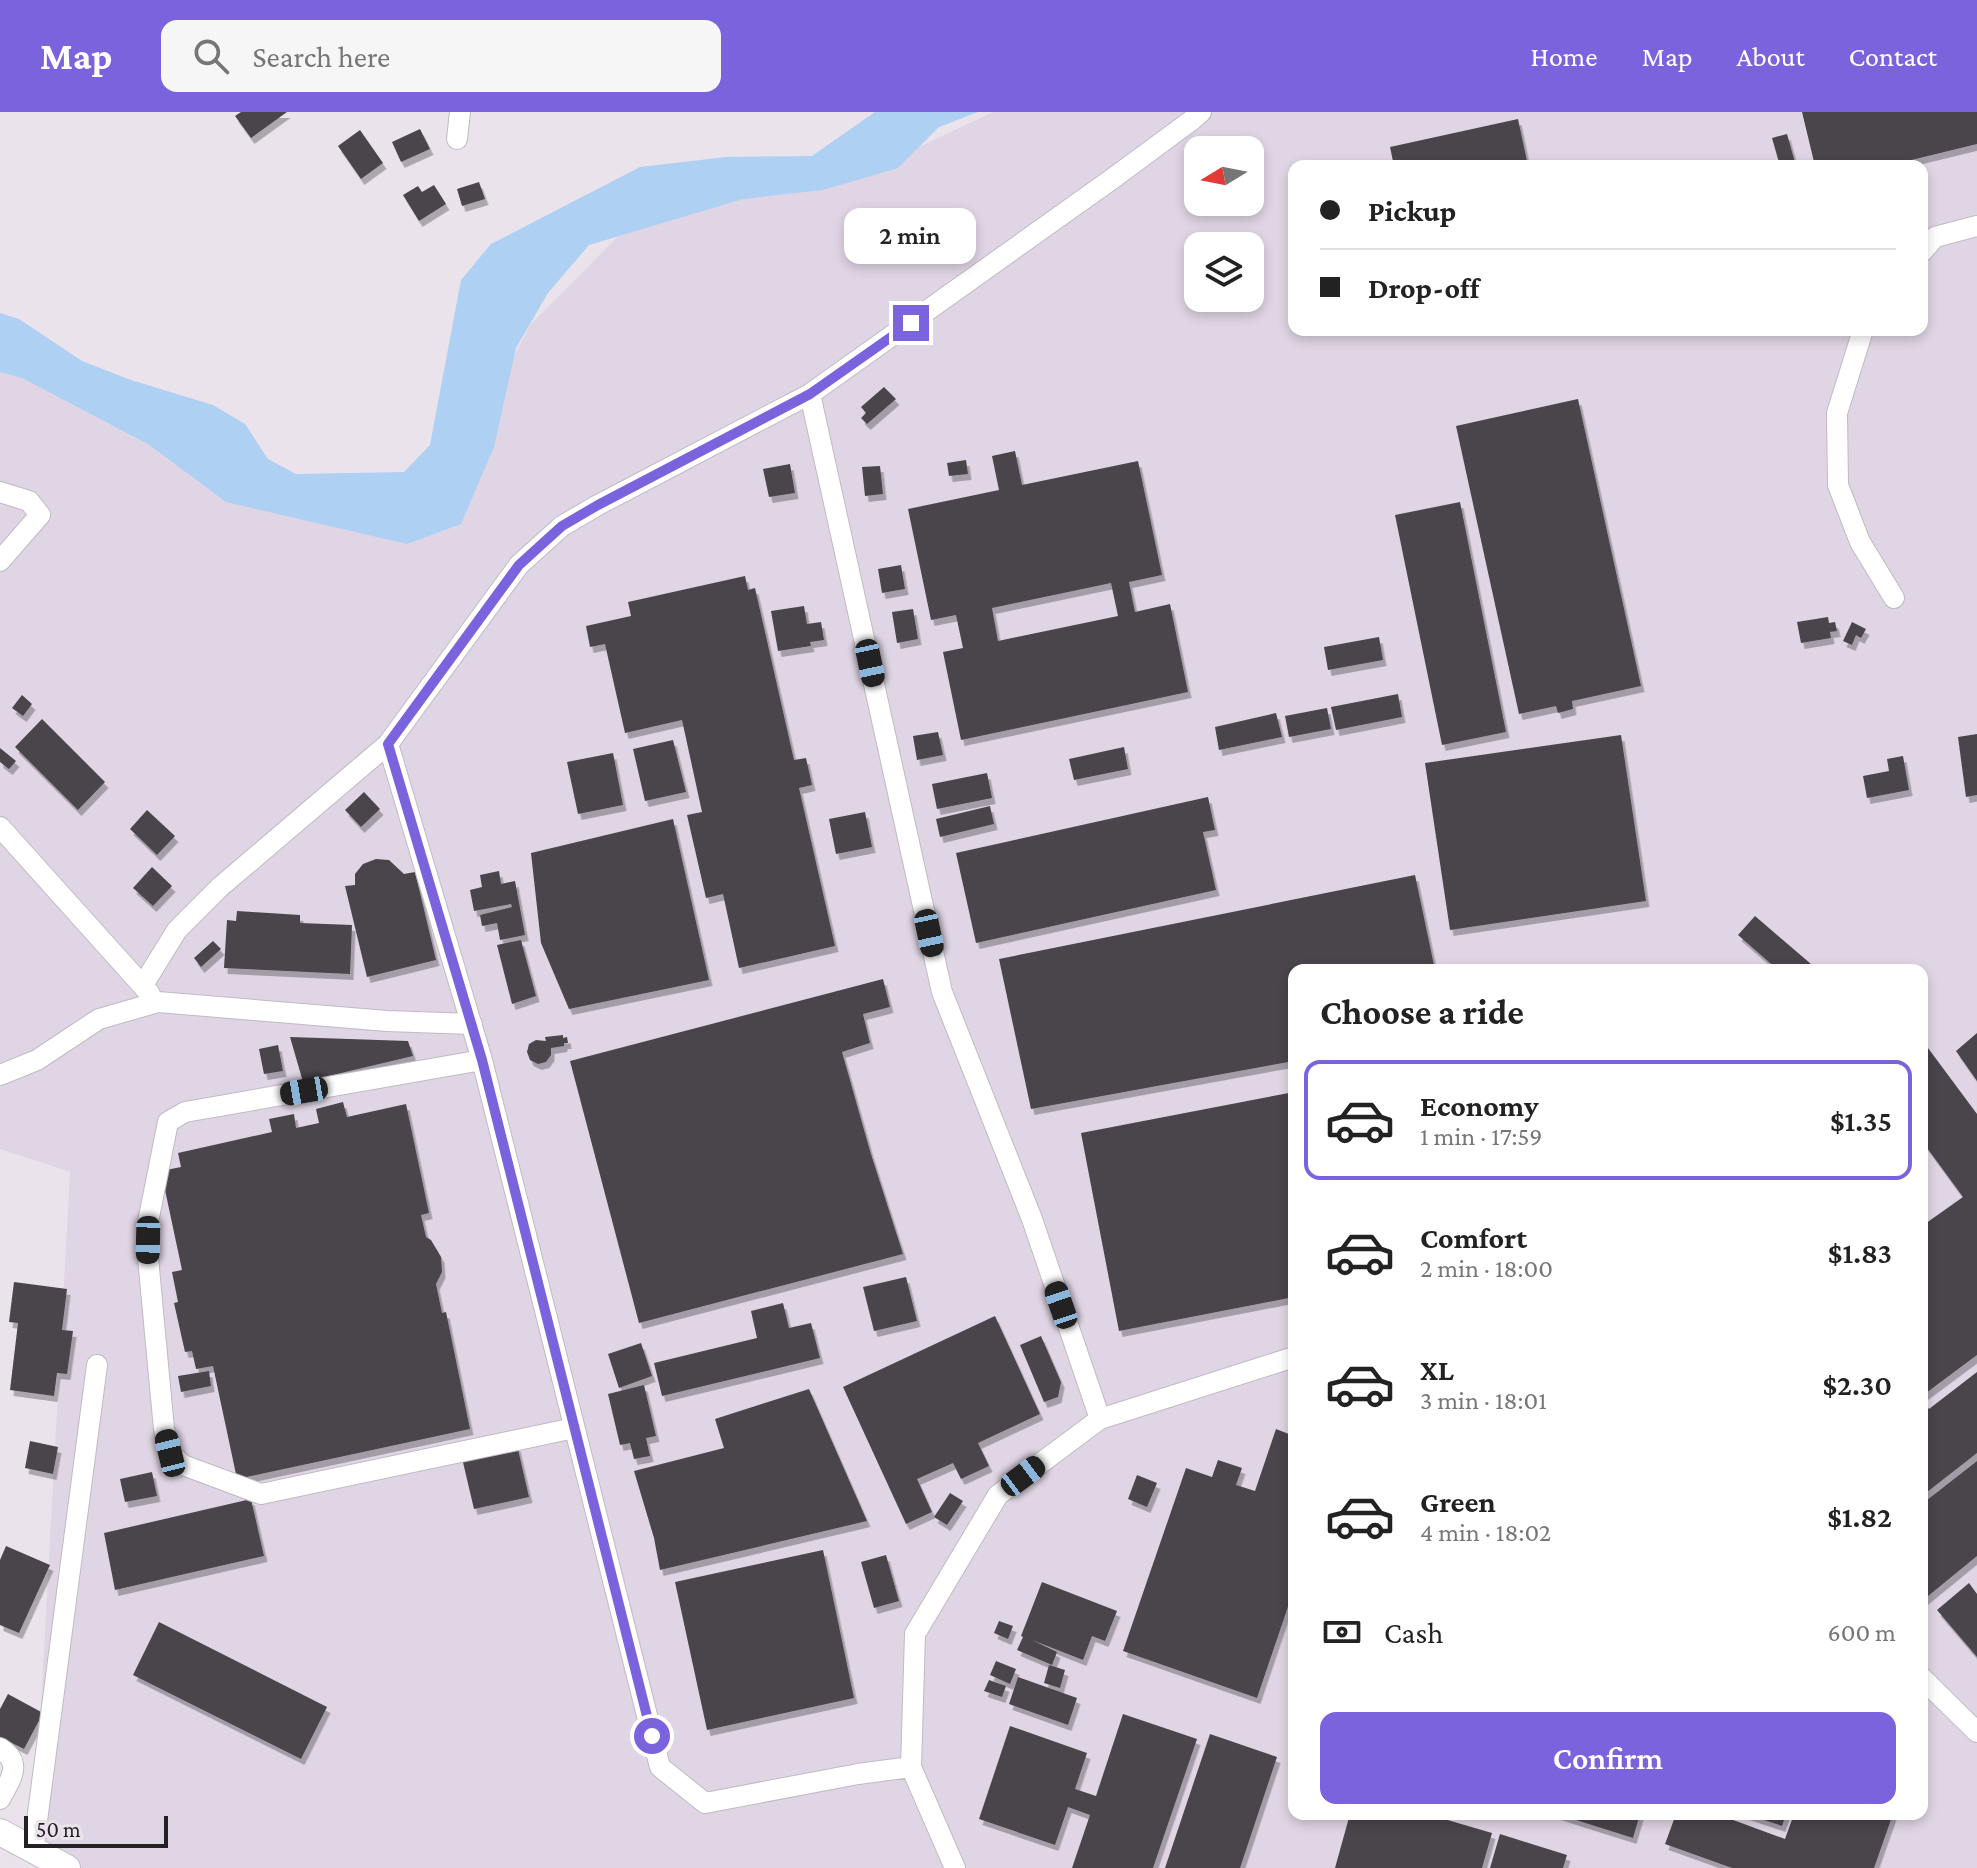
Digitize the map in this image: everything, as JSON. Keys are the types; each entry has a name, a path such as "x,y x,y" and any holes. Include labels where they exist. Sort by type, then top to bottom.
{"main road":[{"path":"0,1832 67,1868"}],"street":[{"path":"457,139 460,112"},
{"path":"143,985 177,930 220,887 388,744 519,565 562,526 810,394 1201,112"},
{"path":"1928,245 1935,237 1977,226"},
{"path":"1861,336 1837,413 1838,485 1860,542 1894,598"},
{"path":"810,394 942,992 1032,1219 1100,1419"},
{"path":"0,492 29,501 40,515 0,561"},
{"path":"388,744 482,1060 660,1767 705,1803 911,1767"},
{"path":"0,827 158,1002"},
{"path":"0,1075 37,1060 99,1019 158,1002 387,1021 472,1024"},
{"path":"482,1060 185,1112 168,1122 148,1222 148,1258 164,1429 170,1453 183,1465 261,1494 574,1428"},
{"path":"955,1868 911,1767 915,1634 998,1495 1100,1419 1288,1359"},
{"path":"33,1851 97,1365"},
{"path":"1928,1684 1977,1732"},
{"path":"0,1748 10,1754 14,1764 13,1774 0,1799"}],"shaded area":[{"path":"993,112 1977,112 1977,1868 68,1868 33,1851 70,1172 0,1149 0,349 304,502 434,515 530,325 654,200 838,185"}],"water":[{"path":"875,112 978,112 939,127 898,168 823,190 743,199 589,245 548,293 516,348 494,447 461,524 407,544 226,502 148,444 22,378 0,372 0,313 19,319 82,361 131,380 213,405 245,424 268,459 296,474 404,472 430,445 461,280 491,244 640,167 726,157 812,156"}],"building":[{"path":"241,112 287,112 251,138 235,116"},
{"path":"1802,112 1977,112 1977,144 1912,160 1814,160"},
{"path":"1518,119 1527,160 1393,160 1390,147"},
{"path":"420,129 430,149 401,162 392,142"},
{"path":"360,130 383,163 361,179 338,146"},
{"path":"1787,134 1794,160 1778,160 1772,138"},
{"path":"479,182 485,199 462,206 457,189"},
{"path":"434,185 446,204 419,221 403,195 418,186 422,192"},
{"path":"884,387 896,399 867,424 861,418 866,413 861,407"},
{"path":"1578,399 1641,686 1572,701 1573,709 1558,713 1556,706 1519,714 1456,426"},
{"path":"1015,451 1022,485 1138,461 1162,575 1129,582 1135,612 1170,604 1188,692 961,740 943,652 963,648 956,615 931,620 908,509 999,490 992,456","holes":["1111,583 1118,616 998,641 992,608"]},
{"path":"966,460 968,474 949,476 947,463"},
{"path":"790,464 795,493 769,497 763,469"},
{"path":"880,466 883,494 865,496 862,467"},
{"path":"1460,502 1506,732 1442,745 1395,515"},
{"path":"901,565 905,589 882,593 878,569"},
{"path":"745,576 748,590 755,588 794,760 806,758 812,785 799,788 835,946 739,968 723,894 706,898 687,815 702,812 682,720 625,733 605,644 590,647 586,626 631,616 628,602"},
{"path":"804,606 807,624 821,622 824,640 810,642 811,646 778,651 771,611"},
{"path":"913,609 918,639 897,643 892,612"},
{"path":"1828,617 1829,623 1835,622 1837,631 1830,632 1831,638 1801,643 1797,622"},
{"path":"1852,622 1866,629 1861,638 1856,635 1852,645 1843,641"},
{"path":"1379,637 1383,660 1328,670 1324,647"},
{"path":"1398,694 1402,717 1336,730 1331,707"},
{"path":"22,695 32,704 23,716 12,708"},
{"path":"1327,708 1331,729 1289,737 1285,716"},
{"path":"1276,713 1282,737 1219,750 1215,727"},
{"path":"42,719 105,782 78,810 15,747"},
{"path":"938,732 943,755 917,760 913,736"},
{"path":"1977,734 1977,795 1966,797 1958,737"},
{"path":"1621,735 1646,901 1450,930 1425,763"},
{"path":"673,740 686,792 645,801 633,749"},
{"path":"1124,747 1128,769 1074,780 1069,759"},
{"path":"0,748 16,761 9,769 0,762"},
{"path":"613,753 623,805 578,814 567,762"},
{"path":"1903,756 1909,790 1867,798 1863,776 1889,771 1887,759"},
{"path":"987,773 992,798 937,809 932,784"},
{"path":"364,792 380,809 361,827 345,810"},
{"path":"1208,797 1215,830 1203,832 1216,890 976,943 956,853"},
{"path":"990,806 994,824 940,837 936,819"},
{"path":"147,810 175,836 157,855 130,829"},
{"path":"865,812 872,847 836,854 829,819"},
{"path":"673,819 709,980 569,1009 541,943 531,853"},
{"path":"376,859 389,860 404,874 415,872 436,960 367,977 345,886 355,885 355,874 363,864"},
{"path":"152,867 172,886 153,906 133,888"},
{"path":"499,871 501,884 515,881 525,935 500,940 497,923 482,926 480,915 512,907 511,904 474,911 470,890 482,887 480,875"},
{"path":"1415,875 1434,964 1288,964 1288,1062 1031,1109 999,959"},
{"path":"237,911 300,915 300,923 352,925 350,974 224,968 227,920 236,921"},
{"path":"1755,916 1811,964 1771,964 1738,935"},
{"path":"521,940 536,996 512,1004 497,945"},
{"path":"213,941 221,949 201,967 194,958"},
{"path":"883,979 890,1007 863,1014 870,1043 842,1052 903,1254 639,1323 570,1061"},
{"path":"1977,1033 1977,1081 1956,1051"},
{"path":"563,1035 568,1043 551,1048 546,1062 538,1064 530,1060 527,1052 529,1044 536,1040 546,1041 545,1037"},
{"path":"290,1037 408,1041 413,1056 303,1082"},
{"path":"278,1045 283,1071 264,1074 259,1049"},
{"path":"1928,1048 1977,1114 1977,1355 1928,1392 1928,1222 1963,1197 1928,1149"},
{"path":"1288,1093 1288,1298 1119,1331 1081,1133"},
{"path":"343,1102 347,1117 406,1104 429,1213 421,1215 426,1237 441,1257 442,1272 436,1284 442,1313 446,1312 470,1429 237,1479 213,1366 196,1369 192,1351 185,1352 174,1303 178,1302 172,1272 182,1270 161,1171 181,1167 178,1153 272,1132 269,1119 294,1114 296,1128 319,1123 316,1109"},
{"path":"906,1277 917,1321 874,1331 863,1287"},
{"path":"14,1282 67,1289 62,1330 73,1331 67,1374 57,1373 54,1396 10,1390 18,1323 9,1322"},
{"path":"783,1303 789,1328 811,1323 820,1358 662,1396 654,1363 757,1338 751,1311"},
{"path":"995,1316 1040,1414 978,1443 989,1466 961,1479 953,1463 917,1479 932,1512 906,1524 843,1387"},
{"path":"1041,1336 1061,1382 1058,1397 1044,1402 1020,1345"},
{"path":"641,1343 652,1376 619,1388 608,1354"},
{"path":"209,1371 211,1386 181,1392 178,1376"},
{"path":"1977,1372 1977,1453 1928,1491 1928,1408"},
{"path":"644,1385 656,1436 646,1438 650,1456 634,1459 630,1443 620,1445 608,1394"},
{"path":"809,1389 867,1521 660,1570 634,1471 724,1448 715,1419"},
{"path":"1276,1429 1288,1434 1288,1607 1257,1698 1123,1651 1186,1468 1212,1477 1218,1460 1242,1468 1236,1485 1255,1491"},
{"path":"30,1441 58,1447 53,1474 25,1468"},
{"path":"517,1445 529,1497 474,1509 462,1458"},
{"path":"1977,1461 1977,1556 1928,1596 1928,1499"},
{"path":"152,1472 157,1496 125,1502 120,1479"},
{"path":"1137,1475 1157,1483 1147,1507 1128,1499"},
{"path":"950,1493 963,1501 947,1525 934,1517"},
{"path":"251,1499 264,1556 115,1590 104,1533"},
{"path":"6,1546 50,1565 19,1633 0,1625 0,1560"},
{"path":"823,1550 854,1698 707,1730 675,1582"},
{"path":"886,1555 899,1601 874,1608 861,1562"},
{"path":"1042,1582 1117,1611 1105,1641 1092,1636 1083,1660 1032,1640 1057,1652 1052,1665 1017,1650"},
{"path":"1969,1583 1977,1594 1977,1657 1937,1610"},
{"path":"999,1621 1013,1626 1008,1639 994,1633"},
{"path":"159,1622 327,1707 301,1759 133,1675"},
{"path":"996,1661 1016,1669 1010,1684 990,1675"},
{"path":"1049,1665 1065,1670 1060,1688 1044,1683"},
{"path":"1018,1677 1077,1698 1068,1725 1009,1704"},
{"path":"989,1680 1006,1686 1002,1697 984,1691"},
{"path":"8,1694 43,1713 24,1749 0,1737 0,1709"},
{"path":"1123,1714 1197,1739 1153,1868 1072,1868 1090,1815 1068,1807 1055,1845 979,1819 1010,1726 1087,1753 1075,1789 1096,1796"},
{"path":"1210,1734 1277,1757 1240,1868 1165,1868"},
{"path":"1348,1820 1448,1820 1492,1833 1482,1868 1335,1868"},
{"path":"1576,1820 1638,1820 1633,1838"},
{"path":"1674,1820 1733,1820 1785,1839 1792,1820 1891,1820 1874,1868 1732,1868 1665,1844"},
{"path":"1764,1820 1784,1820 1782,1826"},
{"path":"1500,1834 1567,1855 1563,1868 1490,1868"}],"route":[{"path":"652,1736 482,1060 388,744 519,565 562,526 810,394 911,323"}]}
